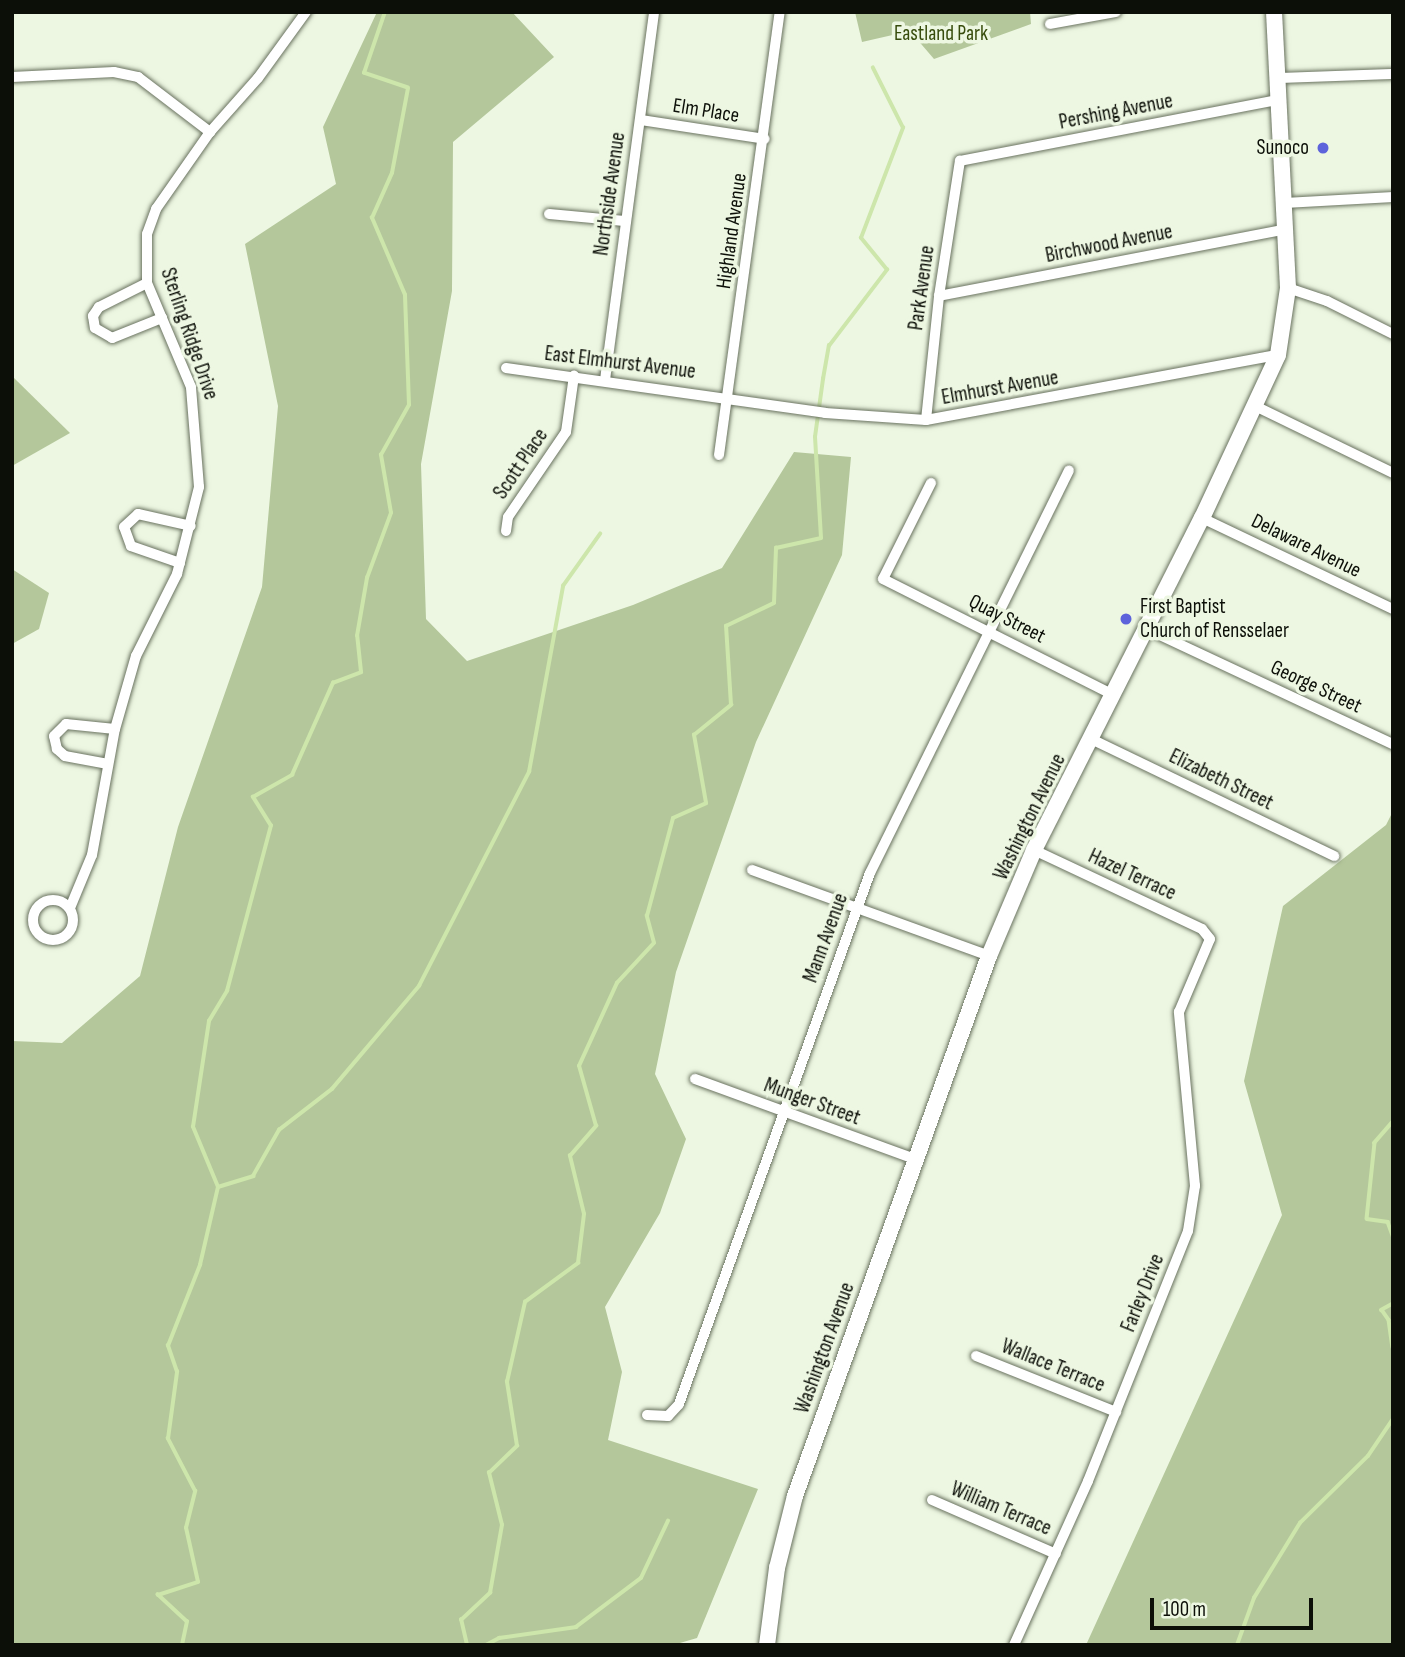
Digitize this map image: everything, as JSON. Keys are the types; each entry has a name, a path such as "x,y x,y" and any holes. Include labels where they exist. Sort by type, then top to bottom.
{"street":[{"name":"Sterling Ridge Drive","path":"70,908 92,855 115,729 136,656 180,563 199,488 198,422 191,387 147,283 147,234 156,209 210,132 258,78 306,12"},
{"name":"Northside Avenue","path":"605,380 654,12"},
{"name":"Highland Avenue","path":"719,454 765,139 780,12"},
{"path":"1050,24 1116,12"},
{"name":"Washington Avenue","path":"767,1645 777,1567 795,1496 989,956 1034,850 1202,518 1278,355 1289,288 1274,12"},
{"path":"12,77 114,72 138,77 210,132"},
{"path":"1278,78 1393,74"},
{"name":"Pershing Avenue","path":"960,161 1279,100"},
{"name":"Elm Place","path":"641,120 765,139"},
{"name":"Park Avenue","path":"926,420 939,296 960,161"},
{"path":"1285,203 1393,197"},
{"path":"549,214 625,221"},
{"name":"Birchwood Avenue","path":"939,296 1286,229"},
{"path":"147,283 99,307 93,316 95,328 112,338 162,318"},
{"path":"1289,288 1327,301 1393,334"},
{"name":"Elmhurst Avenue","path":"728,396 825,413 926,420 1278,355"},
{"name":"East Elmhurst Avenue","path":"506,368 728,396"},
{"name":"Scott Place","path":"506,531 508,517 566,432 574,376"},
{"path":"1255,406 1393,473"},
{"name":"Mann Avenue","path":"647,1415 668,1416 679,1404 856,910 1069,470"},
{"name":"Quay Street","path":"931,483 883,579 1114,695"},
{"path":"180,563 131,546 124,527 138,514 191,526"},
{"name":"Delaware Avenue","path":"1202,518 1393,609"},
{"name":"George Street","path":"1147,629 1393,744"},
{"path":"108,764 65,756 57,749 54,736 66,724 115,729"},
{"name":"Elizabeth Street","path":"1091,739 1334,856"},
{"name":"Hazel Terrace","path":"1034,850 1202,929 1210,939"},
{"path":"751,870 989,956"},
{"name":"Farley Drive","path":"1014,1645 1116,1412 1188,1231 1193,1208 1179,1012 1210,939"},
{"name":"Munger Street","path":"695,1079 915,1160"},
{"name":"Wallace Terrace","path":"976,1356 1116,1412"},
{"name":"William Terrace","path":"932,1500 1056,1554"}],"green space":[{"path":"377,12 512,12 554,57 453,142 452,291 421,464 426,619 467,661 633,605 722,568 794,452 851,457 842,555 756,742 676,972 655,1074 686,1139 660,1213 605,1307 622,1372 608,1440 758,1489 697,1638 673,1645 12,1645 12,1041 62,1043 140,976 178,827 262,587 278,406 245,244 336,184 323,127"},
{"name":"Eastland Park","path":"855,12 1030,12 1031,24 934,59 910,31 862,42"},
{"path":"12,376 70,433 12,466"},
{"path":"12,569 49,593 39,629 12,644"},
{"path":"1393,811 1393,1645 1086,1645 1282,1215 1244,1081 1283,906 1386,825"}],"waterway":[{"path":"182,1645 187,1622 158,1595 198,1582 186,1528 195,1491 168,1439 177,1372 168,1346 200,1265 218,1187 193,1127 209,1021 227,991 271,826 253,797 292,775 333,683 361,672 357,636 367,578 391,513 381,455 409,405 405,295 372,218 392,173 408,88 364,73 385,12"},
{"path":"467,1645 461,1620 490,1593 502,1525 489,1473 517,1446 507,1382 525,1302 578,1263 584,1214 570,1156 596,1126 579,1066 617,983 654,943 647,916 673,818 706,803 694,735 731,705 726,626 774,603 776,548 821,538 815,437 829,346 887,270 861,238 903,128 873,68"},
{"path":"218,1187 253,1176 279,1130 332,1089 419,986 529,772 563,586 600,534"},
{"path":"1393,1122 1375,1143 1367,1219 1388,1222 1393,1236"},
{"path":"1393,1304 1382,1310 1389,1320 1393,1347"},
{"path":"1237,1645 1254,1598 1300,1523 1368,1456 1393,1419"},
{"path":"486,1645 499,1638 576,1627 641,1578 668,1521"}],"place":[{"name":"Sunoco","path":"1323,148"},
{"name":"First Baptist Church of Rensselaer","path":"1126,619"}]}
